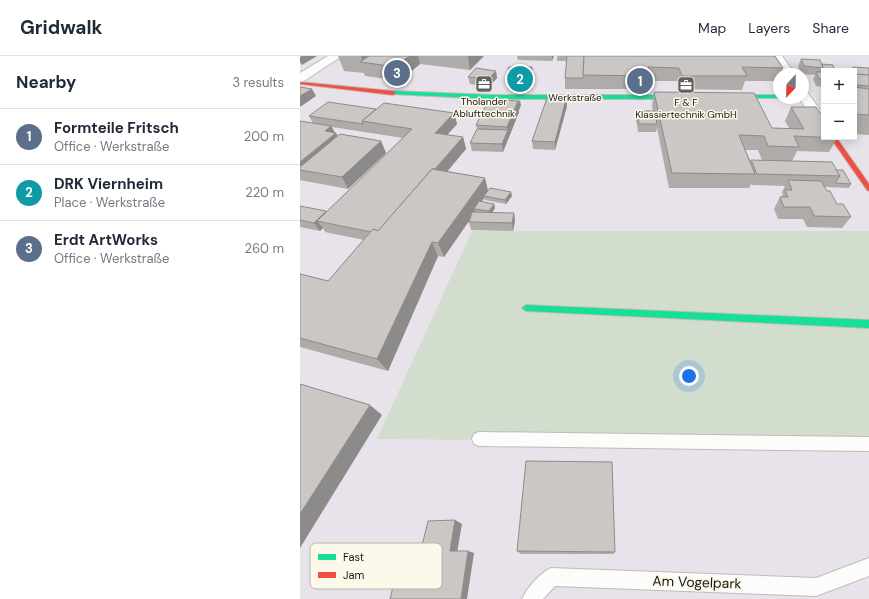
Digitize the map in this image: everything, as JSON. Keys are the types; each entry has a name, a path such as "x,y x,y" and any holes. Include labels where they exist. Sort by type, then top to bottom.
{"street":[{"path":"300,78 336,56"},
{"path":"776,56 785,68"},
{"name":"Werkstraße","path":"300,83 413,95 472,97 692,97"},
{"path":"716,97 773,97"},
{"path":"809,100 821,120"},
{"path":"835,140 869,189"},
{"path":"526,308 869,324"}],"lane":[{"path":"479,439 869,444"},
{"name":"Am Vogelpark","path":"531,599 551,577 816,587 869,567"}],"shaded area":[{"path":"300,56 869,56 869,599 300,599"}],"green space":[{"path":"472,231 869,231 869,444 377,439"}],"building":[{"path":"369,56 409,56 399,64 389,66 360,62"},
{"path":"567,56 584,56 583,78 565,78"},
{"path":"584,56 775,56 783,68 742,67 747,76 682,76 679,68 648,67 650,76 583,75"},
{"path":"801,59 820,60 823,68 804,66"},
{"path":"822,64 833,65 834,68 823,68"},
{"path":"509,67 532,67 530,76 506,76"},
{"path":"853,67 869,68 869,75 857,75 857,68"},
{"path":"476,68 496,71 488,79 468,77"},
{"path":"816,72 821,72 821,79 819,79"},
{"path":"857,74 869,75 869,86 857,85"},
{"path":"300,87 312,89 300,96"},
{"path":"857,87 869,89 869,115 857,114"},
{"path":"654,92 754,93 772,128 804,129 791,107 816,107 821,114 821,137 794,136 799,147 768,146 764,136 739,135 755,174 672,173"},
{"path":"547,98 566,99 555,142 532,141"},
{"path":"489,99 518,101 507,127 476,125"},
{"path":"328,102 376,109 362,121 363,124 309,116"},
{"path":"384,103 454,113 435,133 463,137 435,169 432,169 378,231 373,229 371,232 317,221 412,129 362,121"},
{"path":"637,111 655,111 657,124 639,124"},
{"path":"300,121 331,126 325,131 336,133 300,162"},
{"path":"477,129 508,130 502,144 470,143"},
{"path":"340,134 381,141 342,177 300,170 300,167"},
{"path":"751,160 832,162 840,176 757,174"},
{"path":"432,169 485,178 438,243 432,242 377,359 300,338 300,274 328,281 373,229 378,231"},
{"path":"836,170 843,170 851,184 835,183 840,176"},
{"path":"788,180 821,181 827,191 830,191 837,204 843,204 851,217 814,216 810,207 784,207 780,197 788,197 785,190 792,190"},
{"path":"490,188 511,192 505,200 484,196"},
{"path":"479,201 494,204 489,211 474,209"},
{"path":"300,206 326,211 314,223 300,220"},
{"path":"472,212 514,213 512,223 469,222"},
{"path":"300,384 370,405 300,514"},
{"path":"526,461 612,462 615,552 517,551"},
{"path":"455,520 450,551 468,551 461,599 390,599 392,589 442,589 442,543 423,543 428,521"}],"traffic: fast":[{"path":"393,93 492,97 684,97"},
{"path":"726,97 773,97"},
{"path":"526,308 869,324"}],"traffic: jam":[{"path":"300,83 393,93"},
{"path":"835,140 869,189"}],"place":[{"name":"Erdt ArtWorks","path":"397,73"},
{"name":"DRK Viernheim","path":"520,79"},
{"name":"Formteile Fritsch","path":"640,81"},
{"name":"Tholander Ablufttechnik","path":"484,84"},
{"name":"F & F Klassiertechnik GmbH","path":"686,85"}]}
